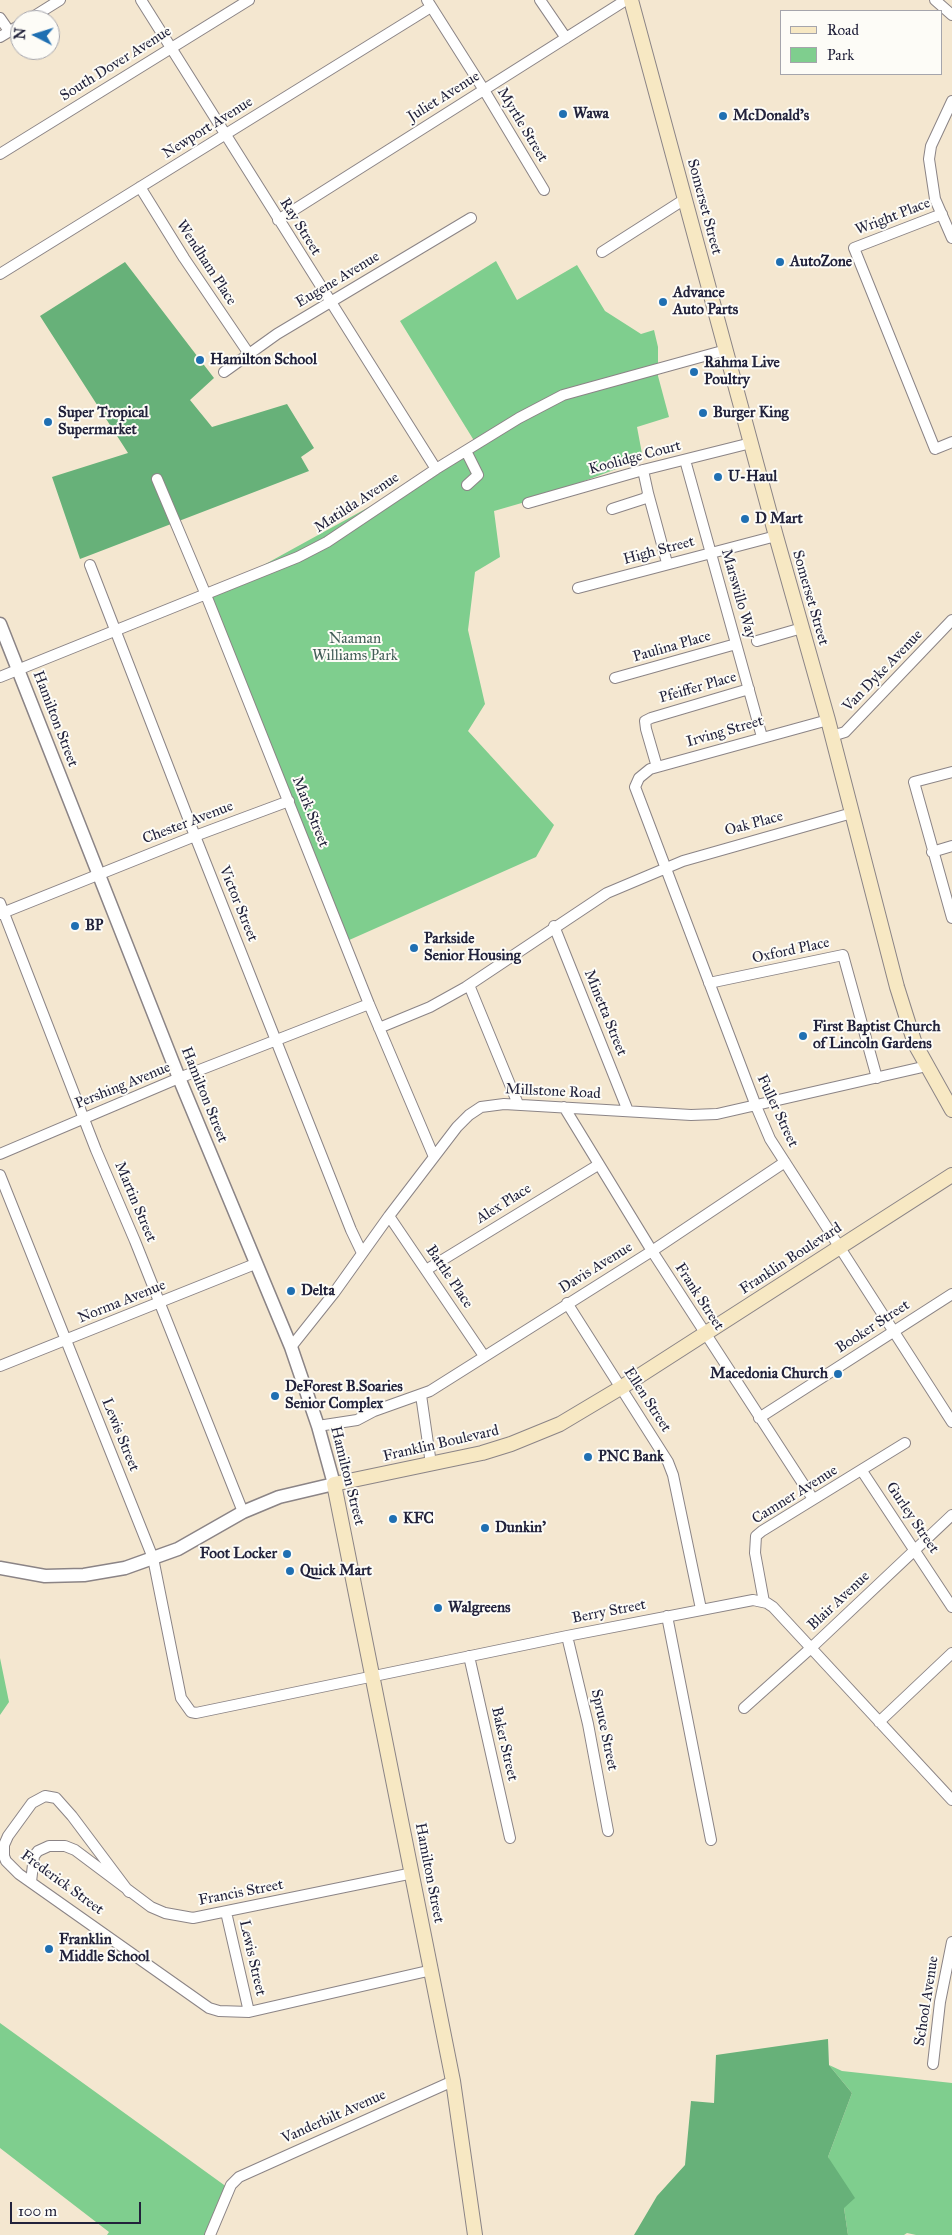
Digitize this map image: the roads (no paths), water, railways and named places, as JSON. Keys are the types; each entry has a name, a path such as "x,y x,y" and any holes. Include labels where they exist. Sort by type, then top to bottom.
{"main road":[{"name":"Somerset Street","path":"631,0 776,536 828,720 897,987 915,1044 952,1110"},
{"name":"Franklin Boulevard","path":"334,1484 482,1453 511,1444 560,1424 622,1387 952,1175"},
{"name":"Hamilton Street","path":"334,1484 453,2081 475,2235"}],"street":[{"path":"44,10 60,0"},
{"name":"Ray Street","path":"141,0 436,469"},
{"name":"South Dover Avenue","path":"0,154 249,0"},
{"path":"540,0 566,38"},
{"name":"Juliet Avenue","path":"278,220 626,0"},
{"path":"935,0 952,15"},
{"name":"Myrtle Street","path":"429,3 544,190"},
{"name":"Newport Avenue","path":"0,274 225,136 429,3"},
{"path":"0,18 5,34"},
{"name":"Wright Place","path":"952,101 931,146 929,159 935,199 952,238"},
{"name":"Wendham Place","path":"140,187 184,258 249,354"},
{"path":"602,252 684,199"},
{"name":"Wright Place","path":"942,214 854,248 935,449 952,442"},
{"name":"Eugene Avenue","path":"224,372 330,302 471,218"},
{"name":"Matilda Avenue","path":"0,677 275,567 327,542 436,469 519,418 563,395 726,350"},
{"name":"Koolidge Court","path":"528,503 642,470 751,443"},
{"path":"466,451 478,475 467,485"},
{"name":"Marswillo Way","path":"685,460 762,737"},
{"path":"642,470 667,563"},
{"name":"Mark Street","path":"157,479 206,595 369,1004 434,1157"},
{"path":"612,509 642,500 646,498 648,493"},
{"name":"High Street","path":"578,588 667,563 776,536"},
{"name":"Victor Street","path":"90,565 276,1041 351,1230 362,1253"},
{"name":"Van Dyke Avenue","path":"832,736 845,732 952,620"},
{"name":"Hamilton Street","path":"0,624 179,1078 291,1347 318,1426 334,1484"},
{"path":"756,641 802,628"},
{"name":"Paulina Place","path":"615,678 736,644"},
{"name":"Pfeiffer Place","path":"657,767 645,721 749,689"},
{"name":"Irving Street","path":"636,783 650,769 828,720"},
{"path":"952,772 914,782 932,852 952,918"},
{"name":"Fuller Street","path":"636,783 638,796 665,868 770,1139 893,1332 951,1417"},
{"name":"Chester Avenue","path":"1,910 99,875 195,836 289,801"},
{"name":"Oak Place","path":"379,1028 430,1007 470,985 554,926 607,893 665,868 731,846 852,814"},
{"path":"932,852 952,846"},
{"name":"Martin Street","path":"1,910 243,1512"},
{"name":"Minetta Street","path":"554,926 628,1111"},
{"name":"Oxford Place","path":"709,983 843,955 877,1078"},
{"path":"470,985 518,1104"},
{"name":"Pershing Avenue","path":"0,1154 179,1078 369,1004"},
{"name":"Millstone Road","path":"291,1347 334,1293 389,1216 457,1127 469,1115 481,1107 518,1104 691,1115 717,1114 927,1066"},
{"name":"Frank Street","path":"564,1107 652,1251 813,1500"},
{"name":"Davis Avenue","path":"318,1426 358,1420 374,1412 421,1395 652,1251 785,1162"},
{"name":"Alex Place","path":"426,1270 598,1165"},
{"name":"Lewis Street","path":"0,1175 153,1558 181,1698 191,1712"},
{"name":"Battle Place","path":"389,1216 484,1356"},
{"name":"Norma Avenue","path":"0,1366 255,1264"},
{"name":"Booker Street","path":"759,1418 952,1294"},
{"name":"Ellen Street","path":"567,1303 660,1447 673,1475 702,1609"},
{"path":"421,1395 431,1464"},
{"name":"Camner Avenue","path":"764,1602 755,1553 756,1536 905,1443"},
{"name":"Gurley Street","path":"862,1471 952,1607"},
{"name":"Franklin Boulevard","path":"0,1568 45,1576 84,1575 125,1568 178,1549 243,1512 279,1497 334,1484"},
{"name":"Blair Avenue","path":"744,1708 811,1648 952,1515"},
{"name":"Berry Street","path":"191,1712 196,1713 702,1609 753,1600 764,1602"},
{"path":"764,1602 773,1607 952,1800"},
{"path":"667,1616 711,1840"},
{"name":"Spruce Street","path":"567,1636 588,1724 608,1831"},
{"path":"879,1722 952,1654"},
{"name":"Baker Street","path":"469,1656 510,1838"},
{"name":"Frederick Street","path":"128,1892 72,1816 56,1798 44,1796 32,1803 8,1836 4,1845 6,1861 31,1882 209,2008 219,2011 249,2012 432,1970"},
{"name":"Francis Street","path":"31,1882 34,1856 38,1850 49,1846 65,1846 74,1850 128,1892 151,1907 185,1918 226,1912 412,1873"},
{"name":"Lewis Street","path":"226,1912 249,2012"},
{"name":"School Avenue","path":"933,2064 940,2002 952,1942"},
{"name":"Vanderbilt Avenue","path":"210,2235 231,2185 247,2173 453,2081"}],"place":[{"name":"Wawa","path":"563,114"},
{"name":"McDonald's","path":"723,116"},
{"name":"AutoZone","path":"780,262"},
{"name":"Advance Auto Parts","path":"663,302"},
{"name":"Hamilton School","path":"200,360"},
{"name":"Rahma Live Poultry","path":"694,372"},
{"name":"Burger King","path":"703,413"},
{"name":"Super Tropical Supermarket","path":"48,422"},
{"name":"U-Haul","path":"718,477"},
{"name":"D Mart","path":"745,519"},
{"name":"BP","path":"75,926"},
{"name":"Parkside Senior Housing","path":"414,948"},
{"name":"First Baptist Church of Lincoln Gardens","path":"803,1036"},
{"name":"Delta","path":"291,1291"},
{"name":"Macedonia Church","path":"838,1374"},
{"name":"DeForest B.Soaries Senior Complex","path":"275,1396"},
{"name":"PNC Bank","path":"588,1457"},
{"name":"KFC","path":"393,1519"},
{"name":"Dunkin'","path":"485,1528"},
{"name":"Foot Locker","path":"287,1554"},
{"name":"Quick Mart","path":"290,1571"},
{"name":"Walgreens","path":"438,1608"},
{"name":"Franklin Middle School","path":"49,1949"}],"park label":[{"name":"Naaman Williams Park","path":"355,648"}]}
